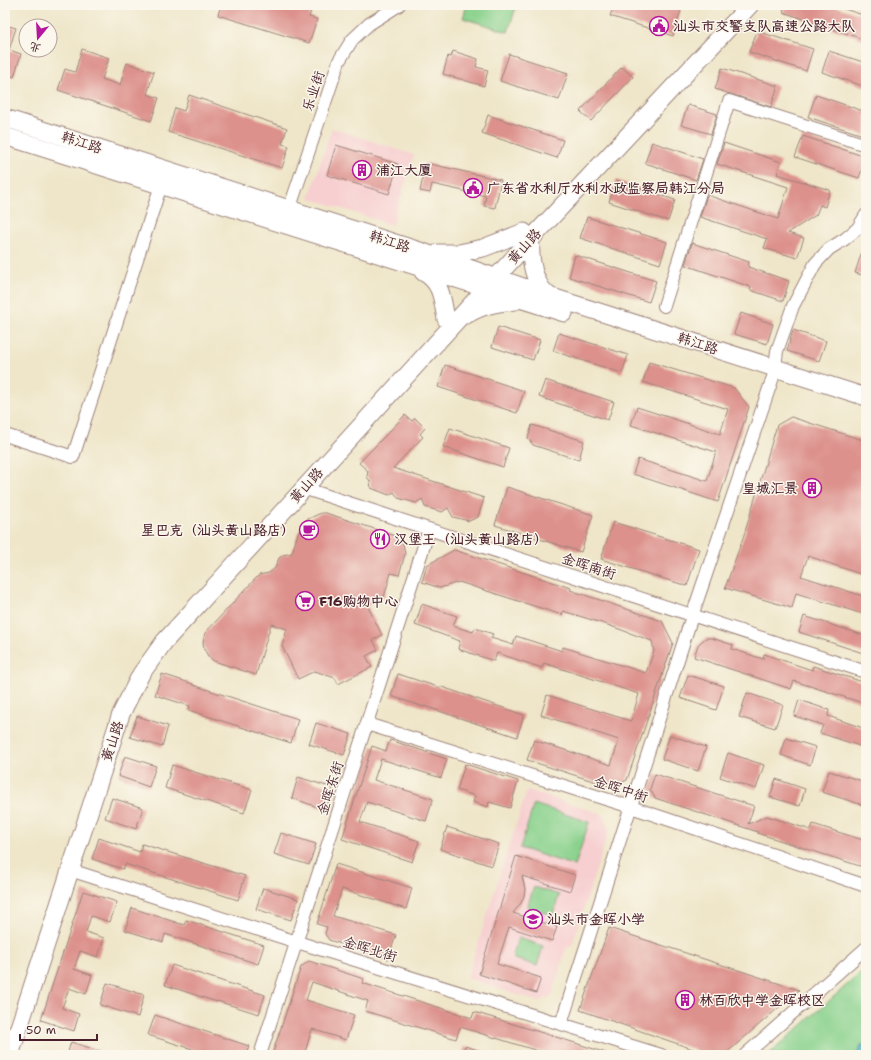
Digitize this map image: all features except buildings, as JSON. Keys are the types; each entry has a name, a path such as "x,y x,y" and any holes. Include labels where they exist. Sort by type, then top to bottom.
{"street":[{"name":"乐业街","path":"289,210 339,61 352,40 369,24 399,5"},
{"name":"黄山路","path":"10,1055 121,714 140,674 164,642 303,488 485,281 735,5"},
{"name":"黄山路","path":"527,235 750,5"},
{"path":"664,306 730,101 866,145"},
{"name":"韩江路","path":"5,118 420,251 524,300 774,372 866,396"},
{"name":"韩江路","path":"5,136 414,267 485,281 549,296 774,372 866,407"},
{"path":"5,435 73,457 161,185"},
{"path":"561,1024 692,616 774,372 777,351 793,306 815,264 829,249 862,230 866,214"},
{"path":"420,251 459,253 483,248 527,235 534,273 542,289 549,296"},
{"path":"414,267 430,276 439,287 452,319 475,309 496,303 524,300"},
{"name":"黄山路","path":"5,1040 111,713 132,671 153,640 452,319"},
{"name":"金晖南街","path":"303,488 866,672"},
{"name":"金晖东街","path":"260,1055 429,530"},
{"name":"金晖中街","path":"367,724 631,808 866,886"},
{"name":"金晖北街","path":"70,870 661,1055"},
{"path":"745,1055 866,948"}],"shaded area":[{"path":"332,128 414,155 392,225 309,198"},
{"name":"汕头市金晖小学","path":"527,790 602,814 609,830 572,945 566,948 552,995 539,1002 467,978"}],"green space":[{"path":"467,5 511,5 516,7 508,32 463,18"},
{"path":"534,804 589,822 575,866 520,848"},
{"path":"534,887 559,895 553,915 527,907"},
{"path":"518,938 543,946 537,966 512,958"},
{"path":"866,968 866,1044 862,1045 856,1055 768,1055"}],"water":[{"path":"866,1044 866,1055 856,1055 862,1045"}],"place":[{"name":"汕头市交警支队高速公路大队","path":"659,26"},
{"name":"浦江大厦","path":"362,170"},
{"name":"广东省水利厅水利水政监察局韩江分局","path":"473,188"},
{"name":"皇城汇景","path":"812,488"},
{"name":"星巴克（汕头黄山路店）","path":"309,530"},
{"name":"汉堡王（汕头黄山路店）","path":"380,539"},
{"name":"F16购物中心","path":"305,601"},
{"name":"汕头市金晖小学","path":"533,919"},
{"name":"林百欣中学金晖校区","path":"685,1000"}]}
